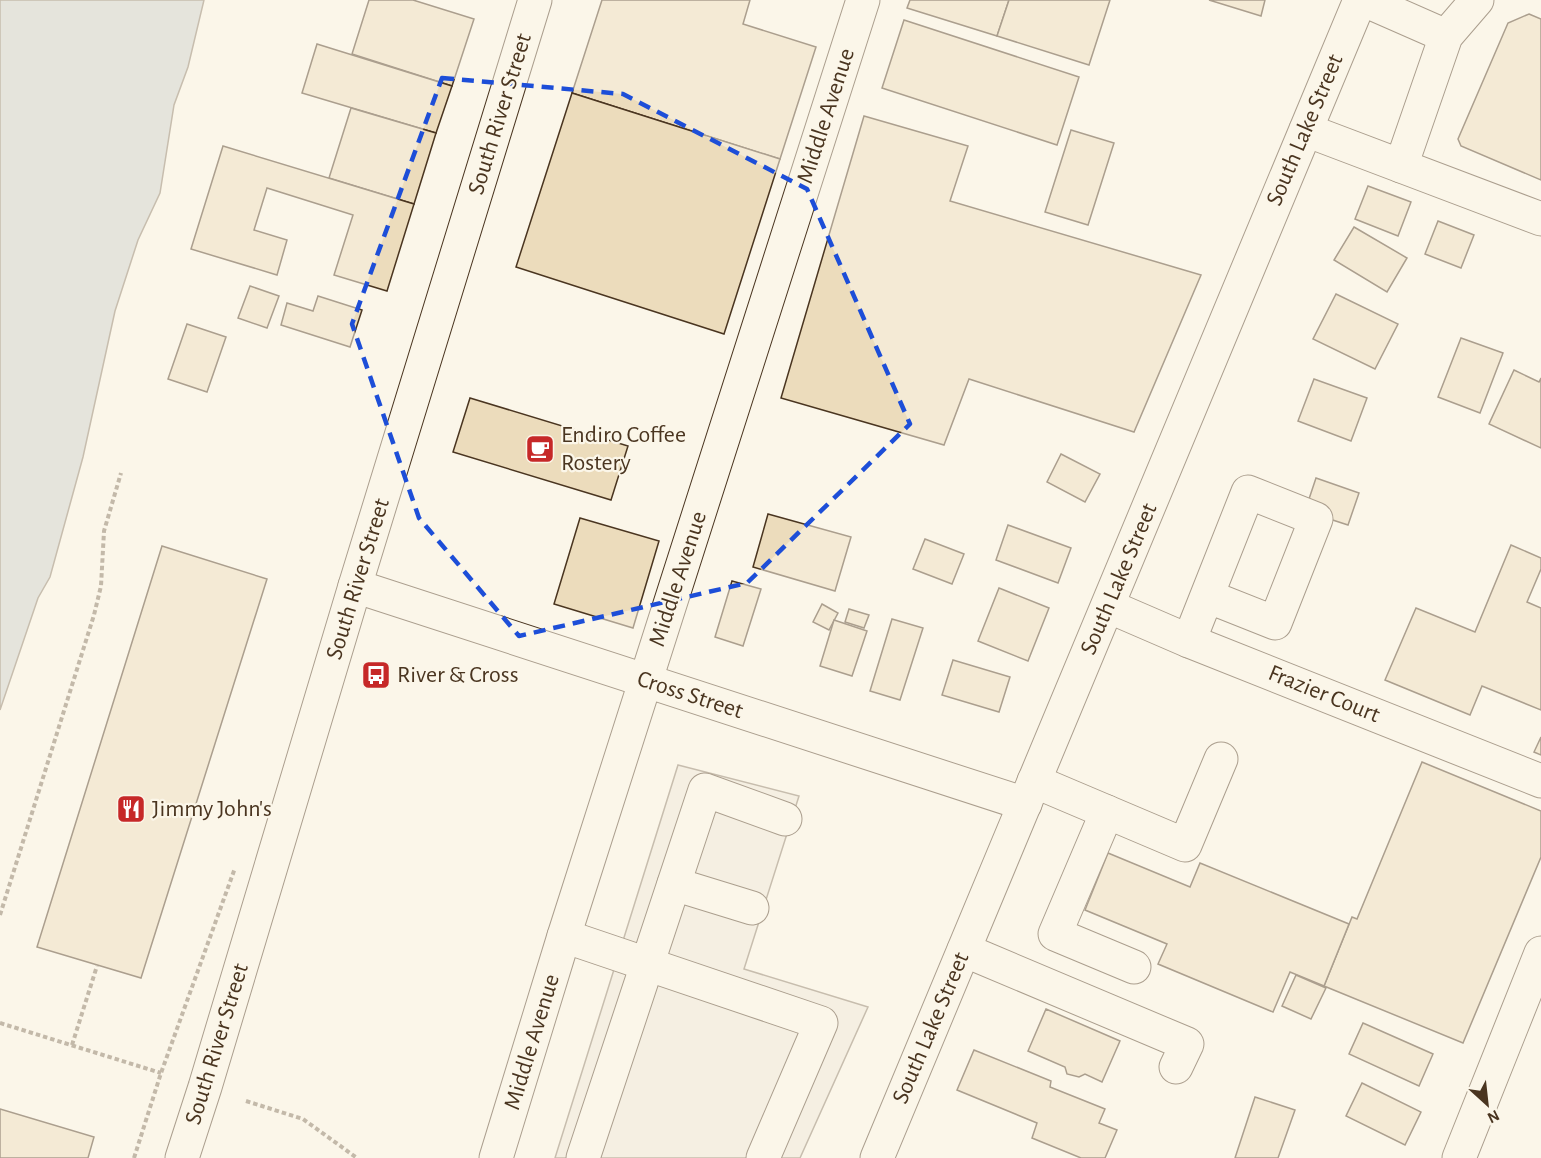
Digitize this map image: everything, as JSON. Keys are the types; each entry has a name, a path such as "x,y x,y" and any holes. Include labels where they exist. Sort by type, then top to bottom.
{"street":[{"name":"South River Street","path":"182,1158 535,0"},
{"name":"Middle Avenue","path":"496,1158 564,936 863,0"},
{"path":"1362,0 1446,36"},
{"name":"South Lake Street","path":"877,1158 1362,0"},
{"path":"1401,166 1446,36 1477,0"},
{"path":"1306,130 1541,219"},
{"name":"Cross Street","path":"355,586 646,681 1029,793 1107,812 1185,845 1221,759"},
{"path":"1189,641 1207,596"},
{"name":"Frazier Court","path":"1108,606 1189,641 1541,781"},
{"path":"583,1158 705,790 785,819"},
{"path":"1107,812 1055,934 1134,967"},
{"path":"674,884 752,908"},
{"path":"564,936 821,1023 763,1158"},
{"path":"964,950 1186,1044 1176,1067"},
{"path":"1459,1158 1541,953"}],"path":[{"path":"0,915 94,615 101,586 104,531 121,473"},
{"path":"72,1045 97,966"},
{"path":"0,1023 161,1073 134,1158"},
{"path":"246,1101 303,1119 357,1158"}],"highlighted area":[{"path":"442,78 623,94 807,189 910,424 747,583 519,636 419,518 352,324"}],"shaded area":[{"path":"0,0 204,0 188,67 174,105 160,193 138,240 115,311 83,457 50,577 38,598 0,710"},
{"path":"678,765 799,796 744,969 868,1007 800,1158 555,1158"}],"building":[{"path":"369,0 413,0 474,19 452,86 352,54"},
{"path":"602,0 750,0 743,24 816,47 780,159 572,93"},
{"path":"910,0 1009,0 997,36 907,8"},
{"path":"1009,0 1110,0 1089,65 997,36"},
{"path":"1209,0 1265,0 1261,16"},
{"path":"1529,14 1541,19 1541,180 1461,146 1458,139 1508,23"},
{"path":"904,20 1079,77 1057,145 882,88"},
{"path":"317,44 452,86 436,133 302,93"},
{"path":"572,93 780,159 724,334 516,267"},
{"path":"351,108 436,133 414,204 329,178"},
{"path":"864,116 968,146 950,201 1201,275 1134,432 969,379 944,445 781,398"},
{"path":"1071,130 1114,143 1088,225 1045,212"},
{"path":"223,146 414,204 387,291 334,275 353,215 267,188 254,230 287,240 277,275 191,249"},
{"path":"1368,186 1411,202 1398,236 1355,219"},
{"path":"1438,221 1474,235 1461,268 1425,254"},
{"path":"1354,227 1407,258 1387,292 1334,260"},
{"path":"250,286 279,296 267,328 238,318"},
{"path":"1336,294 1398,324 1375,369 1313,339"},
{"path":"318,296 362,310 350,347 281,325 287,303 313,311"},
{"path":"187,324 226,337 207,392 168,379"},
{"path":"1461,338 1503,353 1480,413 1438,397"},
{"path":"1514,370 1539,382 1541,378 1541,448 1489,424"},
{"path":"1314,379 1367,398 1351,441 1298,421"},
{"name":"Endiro Coffee Rostery","path":"470,398 628,446 611,500 453,452"},
{"path":"1061,454 1100,474 1085,502 1047,482"},
{"path":"1316,478 1359,493 1348,525 1305,511"},
{"path":"768,514 851,537 835,591 753,567"},
{"path":"580,518 659,541 633,628 554,604"},
{"path":"1008,525 1071,548 1058,583 996,560"},
{"path":"925,539 964,554 952,584 913,569"},
{"path":"1511,545 1541,558 1541,569 1527,602 1541,608 1541,710 1482,686 1470,715 1385,680 1416,608 1475,632"},
{"path":"162,546 267,579 141,978 37,947"},
{"path":"732,581 761,589 743,646 715,637"},
{"path":"999,588 1049,608 1028,661 978,641"},
{"path":"822,604 838,613 829,630 813,622"},
{"path":"849,609 869,615 864,628 845,622"},
{"path":"892,619 923,628 900,700 870,691"},
{"path":"834,620 867,631 852,676 820,666"},
{"path":"953,660 1010,677 999,712 942,695"},
{"path":"1541,737 1541,755 1534,752"},
{"path":"1422,762 1541,811 1541,857 1463,1043 1324,986 1352,917 1357,919"},
{"path":"1108,853 1190,887 1200,863 1349,924 1324,986 1290,972 1273,1012 1158,964 1167,944 1085,910"},
{"path":"1296,975 1326,988 1311,1019 1282,1006"},
{"path":"1046,1009 1120,1041 1102,1082 1085,1074 1079,1077 1067,1074 1065,1067 1028,1051"},
{"path":"1363,1023 1433,1054 1419,1086 1349,1054"},
{"path":"974,1050 1051,1081 1050,1087 1105,1109 1099,1123 1117,1130 1105,1158 1081,1158 1032,1138 1037,1123 957,1090"},
{"path":"1362,1083 1421,1112 1405,1145 1346,1116"},
{"path":"1255,1097 1295,1110 1278,1158 1235,1158"},
{"path":"0,1109 94,1137 88,1158 0,1158"}],"place":[{"name":"Endiro Coffee Rostery","path":"540,449"},
{"name":"River & Cross","path":"376,675"},
{"name":"Jimmy John's","path":"131,809"}]}
